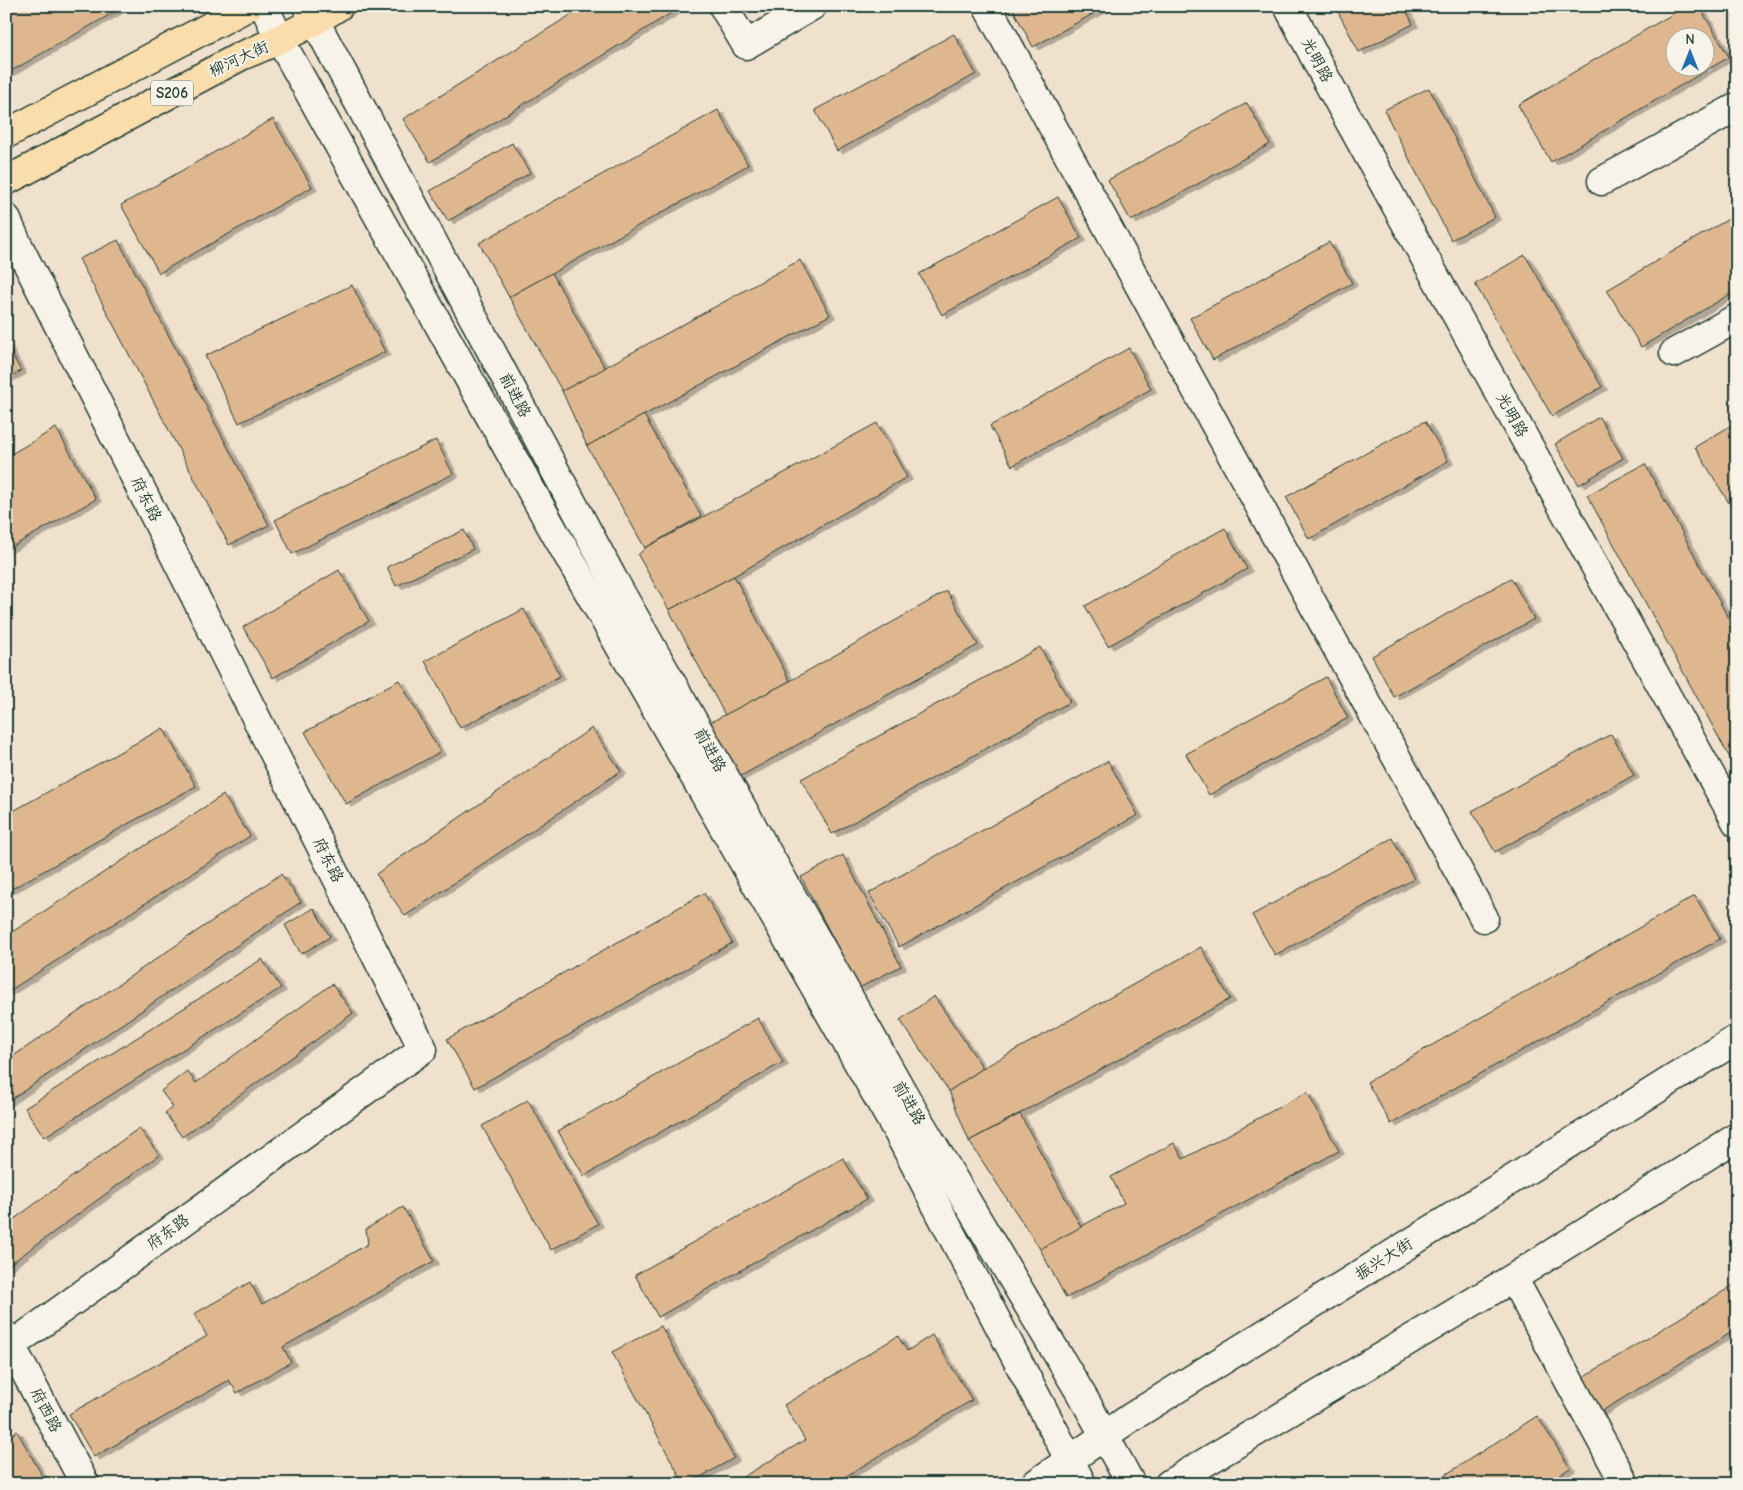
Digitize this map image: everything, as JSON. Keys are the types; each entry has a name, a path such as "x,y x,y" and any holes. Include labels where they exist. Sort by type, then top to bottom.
{"main road":[{"name":"S206","path":"6,134 249,6"},
{"name":"柳河大街","path":"6,181 241,56 280,40 311,14 339,6"}],"street":[{"name":"前进路","path":"264,6 280,40 555,533 899,1134 1082,1484"},
{"path":"723,6 746,45 812,6"},
{"path":"987,6 1484,918"},
{"name":"光明路","path":"1288,6 1325,77 1737,823"},
{"name":"前进路","path":"311,14 613,579 916,1116 1131,1484"},
{"path":"1602,181 1737,108"},
{"name":"府东路","path":"6,218 423,1049 9,1340"},
{"path":"1674,353 1737,318"},
{"name":"振兴大街","path":"1035,1484 1104,1435 1737,1038"},
{"path":"1169,1484 1513,1278 1737,1138"},
{"path":"1513,1278 1625,1484"},
{"name":"府西路","path":"9,1340 85,1484"}],"building":[{"path":"10,6 125,6 6,74 6,9"},
{"path":"585,6 674,6 676,10 430,162 403,119"},
{"path":"1011,6 1107,6 1033,47"},
{"path":"1335,6 1404,6 1413,24 1359,52"},
{"path":"1686,6 1699,6 1712,28 1666,28 1666,78 1693,78 1551,162 1518,105"},
{"path":"954,34 976,74 837,151 815,110"},
{"path":"1716,35 1729,57 1716,65"},
{"path":"1429,88 1495,217 1451,240 1384,110"},
{"path":"1247,103 1270,144 1131,221 1108,180"},
{"path":"718,110 748,165 509,297 479,243"},
{"path":"273,119 312,187 159,273 121,205"},
{"path":"512,143 530,173 448,221 430,191"},
{"path":"1058,197 1081,238 942,315 919,274"},
{"path":"1737,214 1737,290 1641,347 1607,290"},
{"path":"118,240 269,525 229,545 79,259"},
{"path":"1329,242 1352,283 1213,360 1190,318"},
{"path":"1525,255 1602,387 1552,416 1475,284"},
{"path":"800,260 830,315 587,446 562,391"},
{"path":"552,273 605,368 562,391 509,297"},
{"path":"352,285 385,352 239,423 205,356"},
{"path":"6,343 21,371 6,379"},
{"path":"1129,348 1151,389 1012,466 990,426"},
{"path":"644,415 701,516 645,548 587,446"},
{"path":"1599,417 1623,458 1579,485 1555,444"},
{"path":"1425,421 1448,461 1309,539 1286,497"},
{"path":"1737,422 1737,498 1729,503 1695,447"},
{"path":"877,423 907,477 734,576 669,610 638,555 645,548"},
{"path":"56,428 96,499 6,550 6,457"},
{"path":"436,440 453,474 292,554 275,520"},
{"path":"1645,464 1737,634 1737,771 1587,495"},
{"path":"1225,528 1247,569 1108,646 1085,606"},
{"path":"464,530 473,549 396,586 387,567"},
{"path":"339,570 369,621 273,678 243,627"},
{"path":"734,576 790,681 725,715 669,610"},
{"path":"1511,578 1534,619 1394,697 1372,656"},
{"path":"947,591 978,645 739,777 709,723 790,681"},
{"path":"524,609 560,676 460,728 425,661"},
{"path":"1040,647 1070,702 832,834 801,779"},
{"path":"1326,677 1348,718 1209,795 1186,754"},
{"path":"399,680 440,752 346,804 305,732"},
{"path":"163,728 196,786 6,892 6,815"},
{"path":"592,728 621,771 405,916 376,874"},
{"path":"1611,734 1634,775 1495,852 1472,811"},
{"path":"1108,761 1138,815 899,947 869,893"},
{"path":"223,795 250,836 6,993 6,936"},
{"path":"1392,838 1414,879 1275,955 1252,915"},
{"path":"843,855 901,966 859,988 801,877"},
{"path":"281,874 301,902 6,1103 6,1061"},
{"path":"704,893 732,943 475,1088 447,1039"},
{"path":"1695,896 1720,939 1391,1124 1367,1082"},
{"path":"314,908 330,937 301,954 285,925"},
{"path":"1201,947 1230,999 969,1141 949,1091 983,1068"},
{"path":"262,959 281,988 44,1137 25,1108"},
{"path":"332,984 353,1013 182,1137 165,1113 173,1107 161,1091 187,1071 196,1083"},
{"path":"934,996 983,1068 949,1091 900,1020"},
{"path":"758,1018 783,1062 584,1176 558,1131"},
{"path":"1307,1092 1339,1151 1066,1298 1040,1249 1124,1203 1111,1177 1174,1143 1183,1159"},
{"path":"528,1100 598,1224 551,1250 482,1126"},
{"path":"1020,1114 1081,1227 1040,1249 969,1141"},
{"path":"139,1128 159,1155 6,1267 6,1225"},
{"path":"843,1158 867,1199 658,1317 635,1275"},
{"path":"403,1207 434,1261 283,1347 291,1362 237,1393 229,1380 94,1457 69,1414 207,1336 194,1314 250,1282 262,1304 368,1244 366,1229"},
{"path":"1737,1283 1737,1329 1597,1414 1577,1381"},
{"path":"661,1326 734,1458 688,1484 684,1484 612,1352"},
{"path":"932,1335 972,1400 833,1484 731,1484 805,1440 784,1405 898,1336 907,1351"},
{"path":"1537,1416 1570,1468 1546,1484 1431,1484"},
{"path":"17,1431 44,1479 36,1484 6,1484 6,1438"}]}
